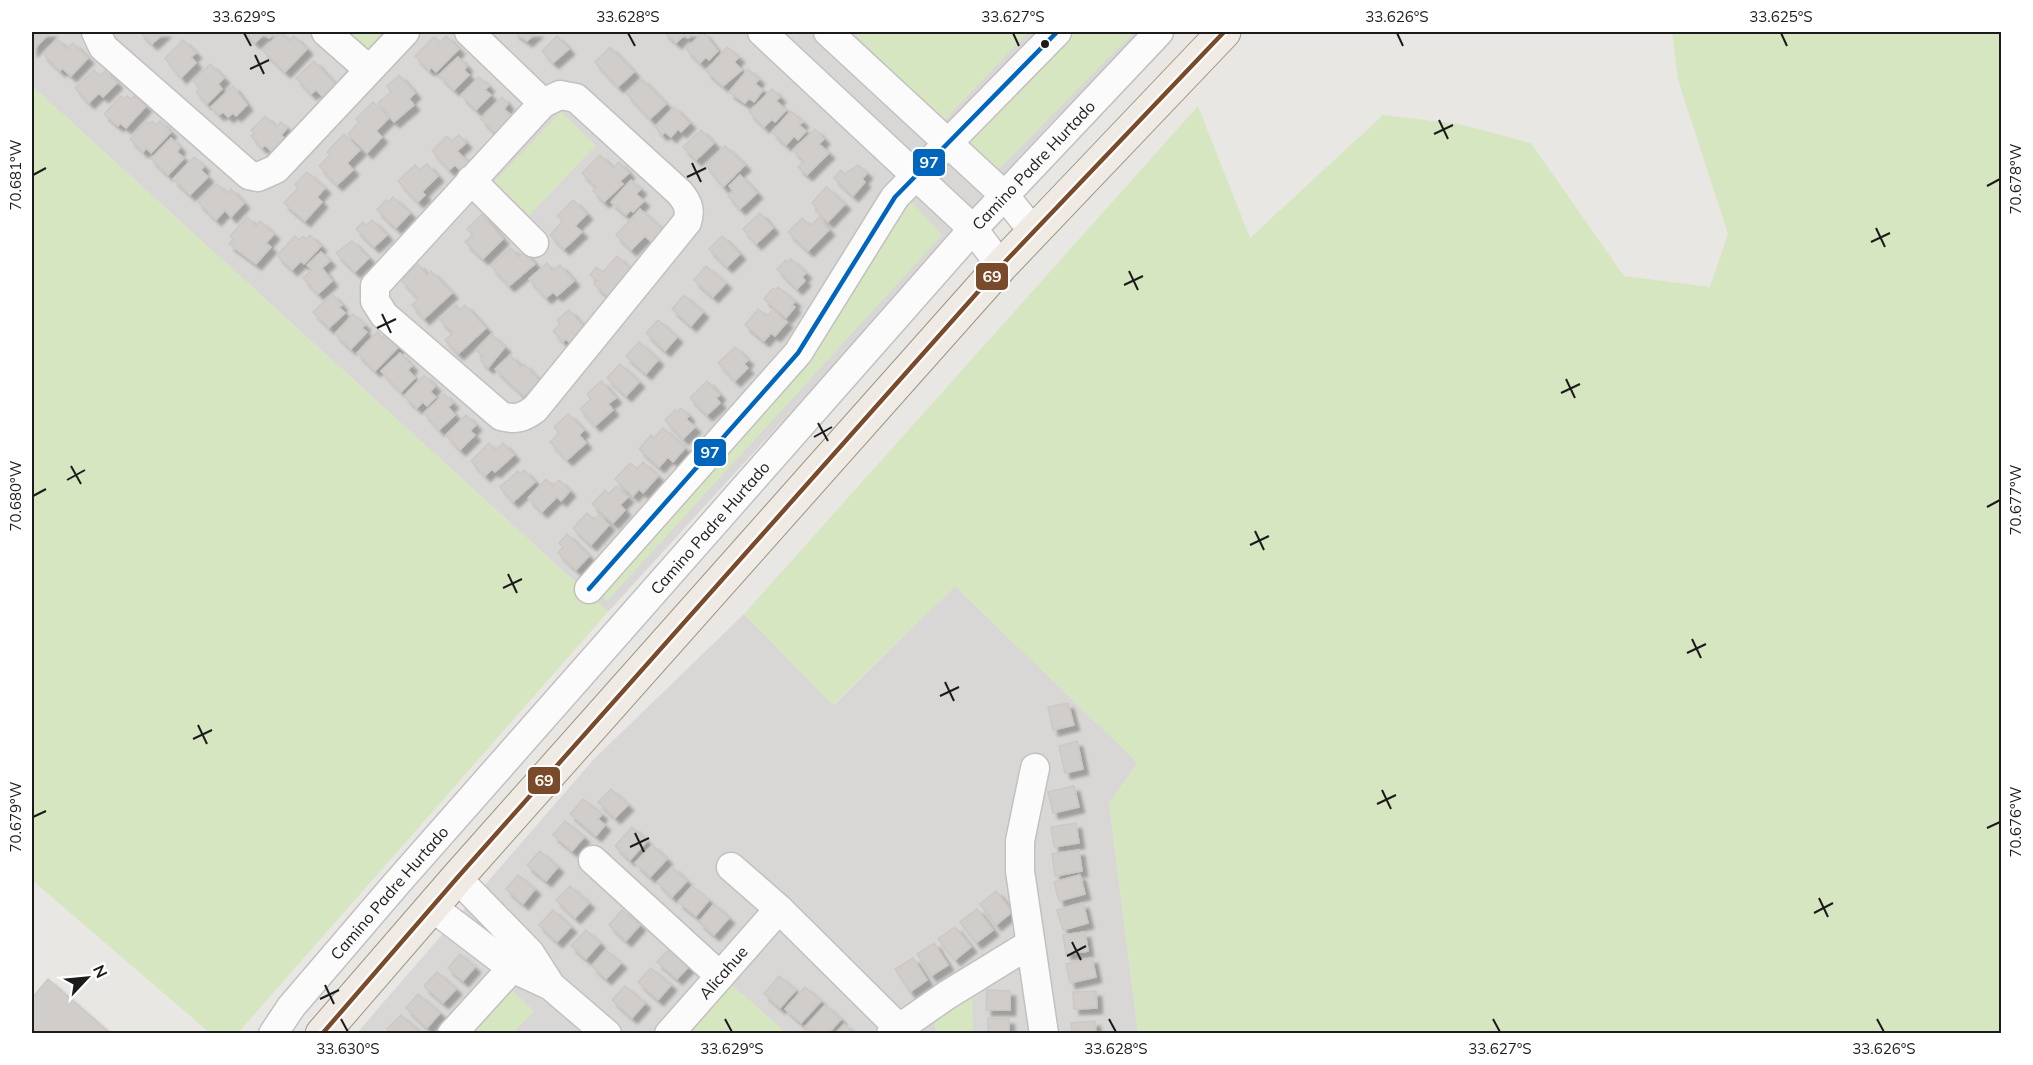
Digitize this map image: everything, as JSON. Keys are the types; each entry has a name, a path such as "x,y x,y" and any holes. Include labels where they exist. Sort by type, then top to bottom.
{"main road":[{"path":"322,1034 432,906 1001,266 1224,32"}],"street":[{"path":"96,32 103,47 252,176 263,176 276,169 405,32"},
{"path":"326,32 368,69"},
{"path":"469,32 543,103"},
{"path":"762,32 973,229 1001,266"},
{"path":"828,32 1004,195 1033,231"},
{"path":"589,589 798,353 895,197 1057,32"},
{"name":"Camino Padre Hurtado","path":"273,1034 291,1007 397,883 973,229 1160,32"},
{"path":"847,112 860,109 869,102 874,93 877,77"},
{"path":"560,95 576,98 680,193 687,201 689,214 687,222 536,409 520,418 501,416 384,315 375,301 375,286 378,279 543,103 560,95"},
{"path":"471,180 534,243"},
{"path":"1035,768 1020,841 1020,871 1044,1034"},
{"path":"593,860 720,976"},
{"path":"731,867 779,909 899,1031 1030,944"},
{"path":"457,878 530,953 551,986 607,1034"},
{"path":"432,906 512,969 551,986"},
{"name":"Alicahue","path":"669,1034 779,909"},
{"path":"452,1034 512,969"}],"shaded area":[{"path":"32,32 1138,32 608,612 32,86"},
{"path":"955,586 1138,763 1109,803 1138,1033 356,1034 594,759 744,614 834,705"}],"green space":[{"path":"341,32 385,32 365,54"},
{"path":"853,32 1028,32 943,122"},
{"path":"1072,32 1134,32 997,171 966,141"},
{"path":"1672,32 2001,32 2001,1033 1138,1033 1109,803 1138,763 955,586 833,705 744,614 1198,106 1250,238 1383,115 1459,124 1531,143 1624,276 1710,287 1728,234 1678,80"},
{"path":"32,86 608,612 238,1033 210,1033 32,880"},
{"path":"561,112 596,145 529,216 493,183"},
{"path":"911,201 942,235 607,601 600,593 820,338"},
{"path":"730,983 783,1030 783,1034 685,1034"},
{"path":"509,987 534,1011 513,1033 466,1034"},
{"path":"972,989 973,1033 935,1034 935,1017"}],"building":[{"path":"32,32 51,32 32,51"},
{"path":"140,32 165,32 152,44"},
{"path":"244,32 276,32 269,38 264,34 255,43"},
{"path":"280,32 290,41 294,36 307,49 285,72 263,51"},
{"path":"514,32 537,32 527,41"},
{"path":"664,32 694,32 688,38 684,35 676,43"},
{"path":"703,32 718,51 709,60 706,57 700,63 686,49"},
{"path":"446,36 459,49 436,72 431,67 429,70 415,56 434,37 440,43"},
{"path":"557,36 569,49 553,63 542,51"},
{"path":"57,39 67,49 73,43 88,58 71,76 62,68 60,71 43,54"},
{"path":"183,40 196,53 191,57 196,63 181,78 165,58"},
{"path":"610,47 634,72 618,87 595,62"},
{"path":"727,47 739,57 734,62 742,70 723,86 706,71"},
{"path":"458,57 467,66 464,70 469,75 454,90 439,75"},
{"path":"314,61 336,85 323,97 316,90 311,94 296,78"},
{"path":"210,64 224,78 218,84 222,89 207,104 196,92 200,88 193,81"},
{"path":"748,69 759,79 755,84 763,90 754,102 749,98 745,103 729,92"},
{"path":"94,70 100,76 105,71 117,83 103,97 99,93 89,103 75,88"},
{"path":"399,75 415,93 409,99 414,105 394,122 378,103 391,92 387,86"},
{"path":"479,77 489,86 485,90 491,95 476,110 461,95"},
{"path":"642,79 666,104 650,119 627,94"},
{"path":"233,86 247,105 236,116 233,113 228,117 223,112 219,115 211,107"},
{"path":"772,89 780,97 776,101 786,110 775,122 772,119 764,127 749,112"},
{"path":"121,96 124,99 127,96 131,99 134,96 146,106 126,128 120,123 118,126 104,114"},
{"path":"502,97 508,104 504,109 513,117 497,135 481,119"},
{"path":"373,102 389,118 376,131 382,137 367,153 348,134 359,122 356,119"},
{"path":"674,107 690,123 681,132 678,129 671,137 665,132 662,135 655,127"},
{"path":"791,111 803,122 799,125 806,131 798,140 794,136 786,145 772,132"},
{"path":"265,116 276,127 281,122 287,128 281,135 286,140 273,153 265,145 262,148 251,136 254,133 251,130"},
{"path":"146,121 150,124 152,121 157,125 160,121 171,132 151,153 146,148 143,152 130,139"},
{"path":"815,129 824,139 819,144 829,153 807,175 798,167 804,161 793,150"},
{"path":"701,130 714,143 696,160 683,147"},
{"path":"344,134 360,150 347,163 353,170 337,185 319,166 330,155 327,152"},
{"path":"459,135 466,143 457,151 470,164 462,172 455,165 449,170 432,151 447,136 452,141"},
{"path":"171,138 180,147 177,152 184,158 168,175 151,159"},
{"path":"725,146 745,165 723,187 706,165"},
{"path":"600,155 613,168 619,162 629,173 620,181 623,184 604,202 593,191 596,187 582,173"},
{"path":"194,157 204,166 201,170 208,177 190,195 173,179"},
{"path":"427,164 438,176 422,192 425,195 418,202 398,181 415,165 420,170"},
{"path":"858,165 867,173 862,179 865,182 853,196 834,178 841,170 845,174"},
{"path":"307,172 325,188 317,197 322,202 305,221 284,203 298,188 295,184"},
{"path":"740,175 757,193 740,209 728,196 733,191 729,186"},
{"path":"631,180 641,189 636,194 644,201 633,212 631,210 626,215 611,202"},
{"path":"217,184 227,193 231,189 244,203 231,217 225,210 216,220 198,202"},
{"path":"826,187 845,204 828,222 815,210 817,208 812,203"},
{"path":"393,197 410,213 396,228 377,210 386,200 389,202"},
{"path":"573,200 587,214 575,226 582,232 564,249 550,235 563,221 557,216"},
{"path":"640,209 667,233 656,246 645,236 631,250 616,235"},
{"path":"760,213 773,228 756,244 743,229"},
{"path":"482,214 503,239 483,259 465,242 473,235 467,229"},
{"path":"247,217 256,226 260,221 274,234 266,243 271,247 256,264 229,244 233,239 230,236"},
{"path":"802,218 811,226 818,218 829,230 808,251 788,232"},
{"path":"372,220 387,235 374,247 356,229 363,222 366,225"},
{"path":"310,235 321,246 304,264 301,261 292,270 277,255 295,236 299,240 303,236 306,239"},
{"path":"722,236 740,254 727,267 709,249"},
{"path":"352,241 369,258 355,272 336,253"},
{"path":"511,248 519,257 524,251 535,264 509,286 491,266"},
{"path":"321,252 330,261 322,268 332,281 318,294 303,278 312,270 307,265"},
{"path":"617,256 632,270 608,297 594,284 597,281 590,275 596,267 603,272"},
{"path":"791,259 806,273 802,277 805,281 797,289 777,269 786,260 789,262"},
{"path":"547,263 553,270 560,265 574,281 557,296 553,292 546,298 529,279"},
{"path":"418,264 427,275 431,271 452,293 424,319 412,305 419,299 401,280"},
{"path":"706,266 726,283 713,297 694,280"},
{"path":"778,287 795,301 792,305 795,307 786,318 764,299 773,288 776,290"},
{"path":"332,294 342,305 339,307 345,313 329,328 313,312"},
{"path":"684,295 703,312 691,326 672,309"},
{"path":"456,305 460,310 465,305 486,328 458,354 445,340 453,333 440,320"},
{"path":"758,309 767,316 773,310 787,322 775,336 771,333 764,341 745,325"},
{"path":"569,310 590,334 574,347 566,339 563,342 553,331 560,324 557,320"},
{"path":"353,314 365,325 362,328 367,332 351,349 335,334"},
{"path":"658,320 677,337 665,351 646,333"},
{"path":"394,329 405,340 375,371 357,353 377,332 384,339"},
{"path":"491,334 505,347 488,368 480,360 484,357 476,350"},
{"path":"639,342 658,360 646,374 626,356"},
{"path":"735,347 748,360 744,364 748,368 735,381 718,363"},
{"path":"400,353 412,366 408,370 415,378 401,392 381,371"},
{"path":"510,355 521,367 524,364 540,381 524,396 495,369"},
{"path":"620,364 639,382 626,396 607,378"},
{"path":"424,375 435,386 430,392 436,397 427,406 423,402 417,408 404,396"},
{"path":"601,381 616,398 608,404 613,410 595,426 580,409 591,399 587,394"},
{"path":"707,381 720,395 716,398 720,403 707,415 690,398"},
{"path":"444,394 453,403 448,407 455,415 439,430 424,413"},
{"path":"681,408 689,416 686,419 695,427 683,439 665,420 675,410 677,412"},
{"path":"568,414 584,430 579,435 586,443 567,460 550,442 559,433 554,427"},
{"path":"466,415 476,425 470,431 475,435 460,450 446,435"},
{"path":"663,428 685,448 673,462 668,457 659,467 639,449 651,435 654,438"},
{"path":"489,443 496,450 503,443 514,455 495,472 492,469 485,476 471,461"},
{"path":"643,462 658,476 643,493 639,489 633,496 615,479 630,463 637,469"},
{"path":"524,470 535,482 513,502 500,487 518,471 520,473"},
{"path":"546,479 553,486 559,480 570,491 561,501 557,497 542,512 528,498"},
{"path":"616,486 628,497 620,505 625,510 613,523 592,504 605,490 609,494"},
{"path":"587,513 594,520 599,515 609,525 591,545 573,528"},
{"path":"567,534 589,556 576,570 558,553 563,547 559,543"},
{"path":"1068,703 1074,725 1053,730 1048,707"},
{"path":"1077,741 1083,769 1065,773 1059,746"},
{"path":"1074,786 1079,807 1053,813 1048,792"},
{"path":"611,789 628,805 615,818 598,802"},
{"path":"583,799 602,814 598,819 605,825 596,836 570,814"},
{"path":"565,821 584,837 572,851 553,835"},
{"path":"1076,823 1079,843 1054,847 1051,827"},
{"path":"632,827 647,841 630,860 615,846"},
{"path":"652,845 667,859 650,877 635,863"},
{"path":"1079,850 1082,871 1055,876 1052,854"},
{"path":"540,851 558,867 546,881 527,865"},
{"path":"672,867 687,881 672,897 657,882"},
{"path":"518,875 535,889 523,904 506,889"},
{"path":"1080,875 1085,894 1059,901 1054,882"},
{"path":"570,886 589,903 575,918 556,900"},
{"path":"692,886 709,900 696,916 678,902"},
{"path":"996,891 1012,912 996,925 980,904"},
{"path":"1083,903 1088,923 1063,930 1057,910"},
{"path":"714,904 729,918 714,935 699,922"},
{"path":"977,909 993,930 976,943 960,922"},
{"path":"553,910 571,927 557,942 539,925"},
{"path":"622,910 640,925 626,941 609,925"},
{"path":"955,927 971,947 955,960 938,939"},
{"path":"586,930 600,943 586,959 571,946"},
{"path":"1085,932 1088,951 1066,954 1063,935"},
{"path":"934,943 948,965 931,976 917,954"},
{"path":"670,948 690,965 677,979 657,962"},
{"path":"606,950 621,963 606,979 592,966"},
{"path":"460,954 475,967 463,981 448,968"},
{"path":"913,958 927,980 910,992 895,969"},
{"path":"1092,958 1096,977 1070,983 1066,964"},
{"path":"651,968 671,985 658,1000 638,982"},
{"path":"437,972 456,989 443,1003 424,986"},
{"path":"779,976 796,990 780,1008 764,994"},
{"path":"48,979 111,1034 32,1034 32,998"},
{"path":"625,986 645,1003 632,1018 612,1000"},
{"path":"805,987 821,1001 801,1023 785,1009"},
{"path":"987,990 1010,991 1010,1010 986,1010"},
{"path":"1096,991 1097,1008 1074,1009 1073,992"},
{"path":"418,994 440,1013 427,1028 406,1008"},
{"path":"825,1005 841,1019 828,1034 813,1034 805,1027"},
{"path":"401,1015 421,1034 393,1034 387,1029"},
{"path":"988,1018 1009,1019 1009,1034 988,1034"},
{"path":"1095,1021 1096,1034 1072,1034 1071,1023"},
{"path":"844,1024 854,1034 835,1034"}],"transit line":[{"name":"97","path":"589,589 798,353 895,197 1057,32"},
{"name":"69","path":"322,1034 457,878 1001,266 1224,32"}]}
